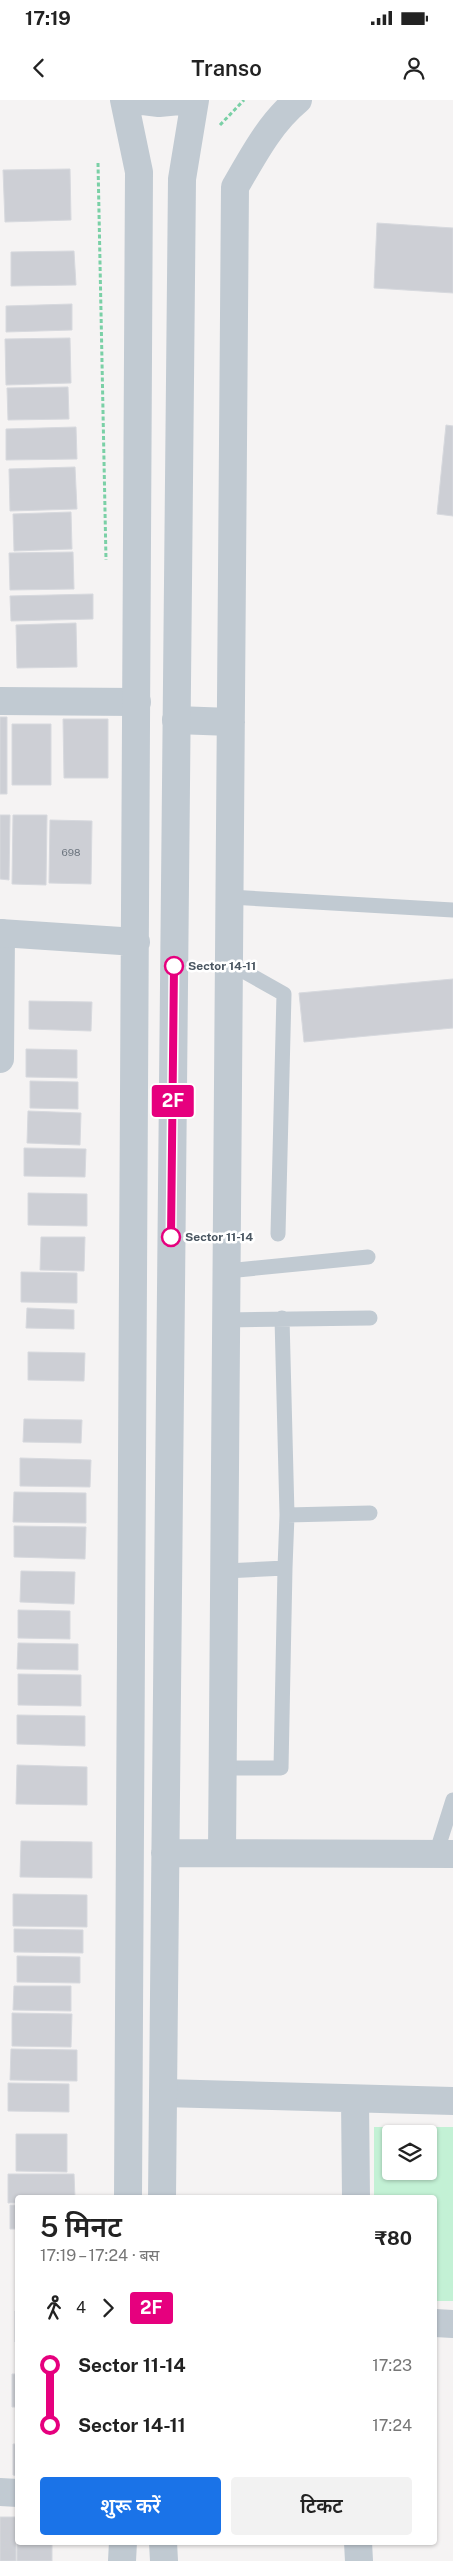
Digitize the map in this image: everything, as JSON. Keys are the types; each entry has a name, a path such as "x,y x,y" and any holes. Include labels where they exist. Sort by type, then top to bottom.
{"street":[{"path":"124,100 139,172 128,2195"},
{"path":"135,100 159,103 190,100"},
{"path":"162,2195 182,179 195,100"},
{"path":"222,1853 235,187 260,144 298,100"},
{"path":"0,701 137,702"},
{"path":"176,720 231,722"},
{"path":"0,1059 1,933 136,942"},
{"path":"166,1853 444,1854"},
{"path":"163,2093 453,2101"},
{"path":"356,2098 356,2195"},
{"path":"437,2323 453,2324"},
{"path":"0,2492 15,2493"},
{"path":"122,2561 123,2545"},
{"path":"163,2545 164,2561"},
{"path":"358,2545 359,2561"}],"lane":[{"path":"230,898 453,910"},
{"path":"229,963 284,994 278,1234"},
{"path":"227,1271 368,1257"},
{"path":"223,1768 281,1768 287,1514 282,1318"},
{"path":"226,1320 370,1318"},
{"path":"287,1514 370,1513"},
{"path":"225,1571 285,1568"},
{"path":"444,1854 453,1800"}],"path":[{"path":"98,163 106,570"}],"green space":[{"path":"374,2127 382,2127 382,2180 437,2180 437,2127 453,2127 453,2301 437,2301 437,2195 374,2195"}],"building":[{"path":"70,169 71,220 5,222 3,170"},
{"path":"377,223 453,228 453,293 374,288"},
{"path":"74,251 76,285 11,286 11,252"},
{"path":"72,304 72,330 6,332 6,306"},
{"path":"70,338 71,383 6,385 5,339"},
{"path":"68,387 69,419 8,420 7,388"},
{"path":"446,425 453,426 453,516 437,514"},
{"path":"76,427 77,459 6,460 6,429"},
{"path":"75,467 77,509 10,511 9,469"},
{"path":"71,512 72,549 14,551 13,514"},
{"path":"73,552 74,589 10,590 9,553"},
{"path":"93,594 93,619 11,621 10,596"},
{"path":"76,623 77,667 17,668 16,625"},
{"path":"0,717 7,717 7,794 0,794"},
{"path":"63,719 108,719 108,778 64,778"},
{"path":"12,724 51,724 51,785 12,785"},
{"path":"0,815 10,815 9,880 0,879"},
{"path":"13,815 47,815 46,885 12,884"},
{"path":"50,820 92,821 91,884 49,883"},
{"path":"453,979 453,1028 304,1042 299,993"},
{"path":"29,1001 92,1002 91,1031 29,1029"},
{"path":"26,1049 77,1050 77,1078 26,1077"},
{"path":"30,1081 78,1082 78,1109 30,1108"},
{"path":"28,1111 81,1113 80,1145 27,1143"},
{"path":"24,1148 86,1149 85,1177 24,1176"},
{"path":"28,1193 87,1194 87,1226 28,1225"},
{"path":"41,1237 85,1237 84,1271 40,1270"},
{"path":"21,1272 77,1273 77,1303 21,1302"},
{"path":"27,1308 74,1310 74,1329 26,1328"},
{"path":"28,1352 85,1353 84,1381 28,1380"},
{"path":"24,1419 82,1420 81,1443 23,1442"},
{"path":"20,1458 91,1460 90,1487 20,1486"},
{"path":"14,1492 86,1493 86,1523 13,1522"},
{"path":"14,1526 86,1527 85,1559 14,1557"},
{"path":"21,1571 75,1572 74,1604 20,1602"},
{"path":"18,1610 70,1611 70,1639 18,1638"},
{"path":"18,1643 78,1644 78,1670 17,1669"},
{"path":"18,1674 81,1675 81,1706 18,1705"},
{"path":"17,1715 85,1716 85,1746 17,1744"},
{"path":"17,1765 87,1767 87,1805 16,1804"},
{"path":"21,1841 92,1842 92,1878 20,1877"},
{"path":"13,1894 87,1895 87,1927 13,1926"},
{"path":"14,1929 83,1930 83,1953 14,1952"},
{"path":"17,1956 80,1957 80,1983 17,1982"},
{"path":"14,1986 71,1986 71,2011 13,2010"},
{"path":"12,2013 72,2014 71,2047 12,2046"},
{"path":"11,2049 77,2050 77,2081 10,2080"},
{"path":"8,2083 69,2084 69,2112 8,2111"},
{"path":"16,2134 67,2134 67,2172 16,2171"},
{"path":"8,2174 74,2174 75,2195 15,2195 15,2203 8,2203"},
{"path":"10,2205 15,2205 15,2229 10,2229"},
{"path":"12,2374 15,2374 15,2407 12,2407"},
{"path":"13,2444 15,2444 15,2475 13,2475"},
{"path":"0,2517 15,2517 16,2561 0,2561"},
{"path":"17,2545 52,2545 52,2561 17,2561"}],"bus line":[{"name":"2F","path":"171,1237 174,966"}],"place":[{"name":"Sector 14-11","path":"174,966"},
{"name":"Sector 11-14","path":"171,1237"}]}
